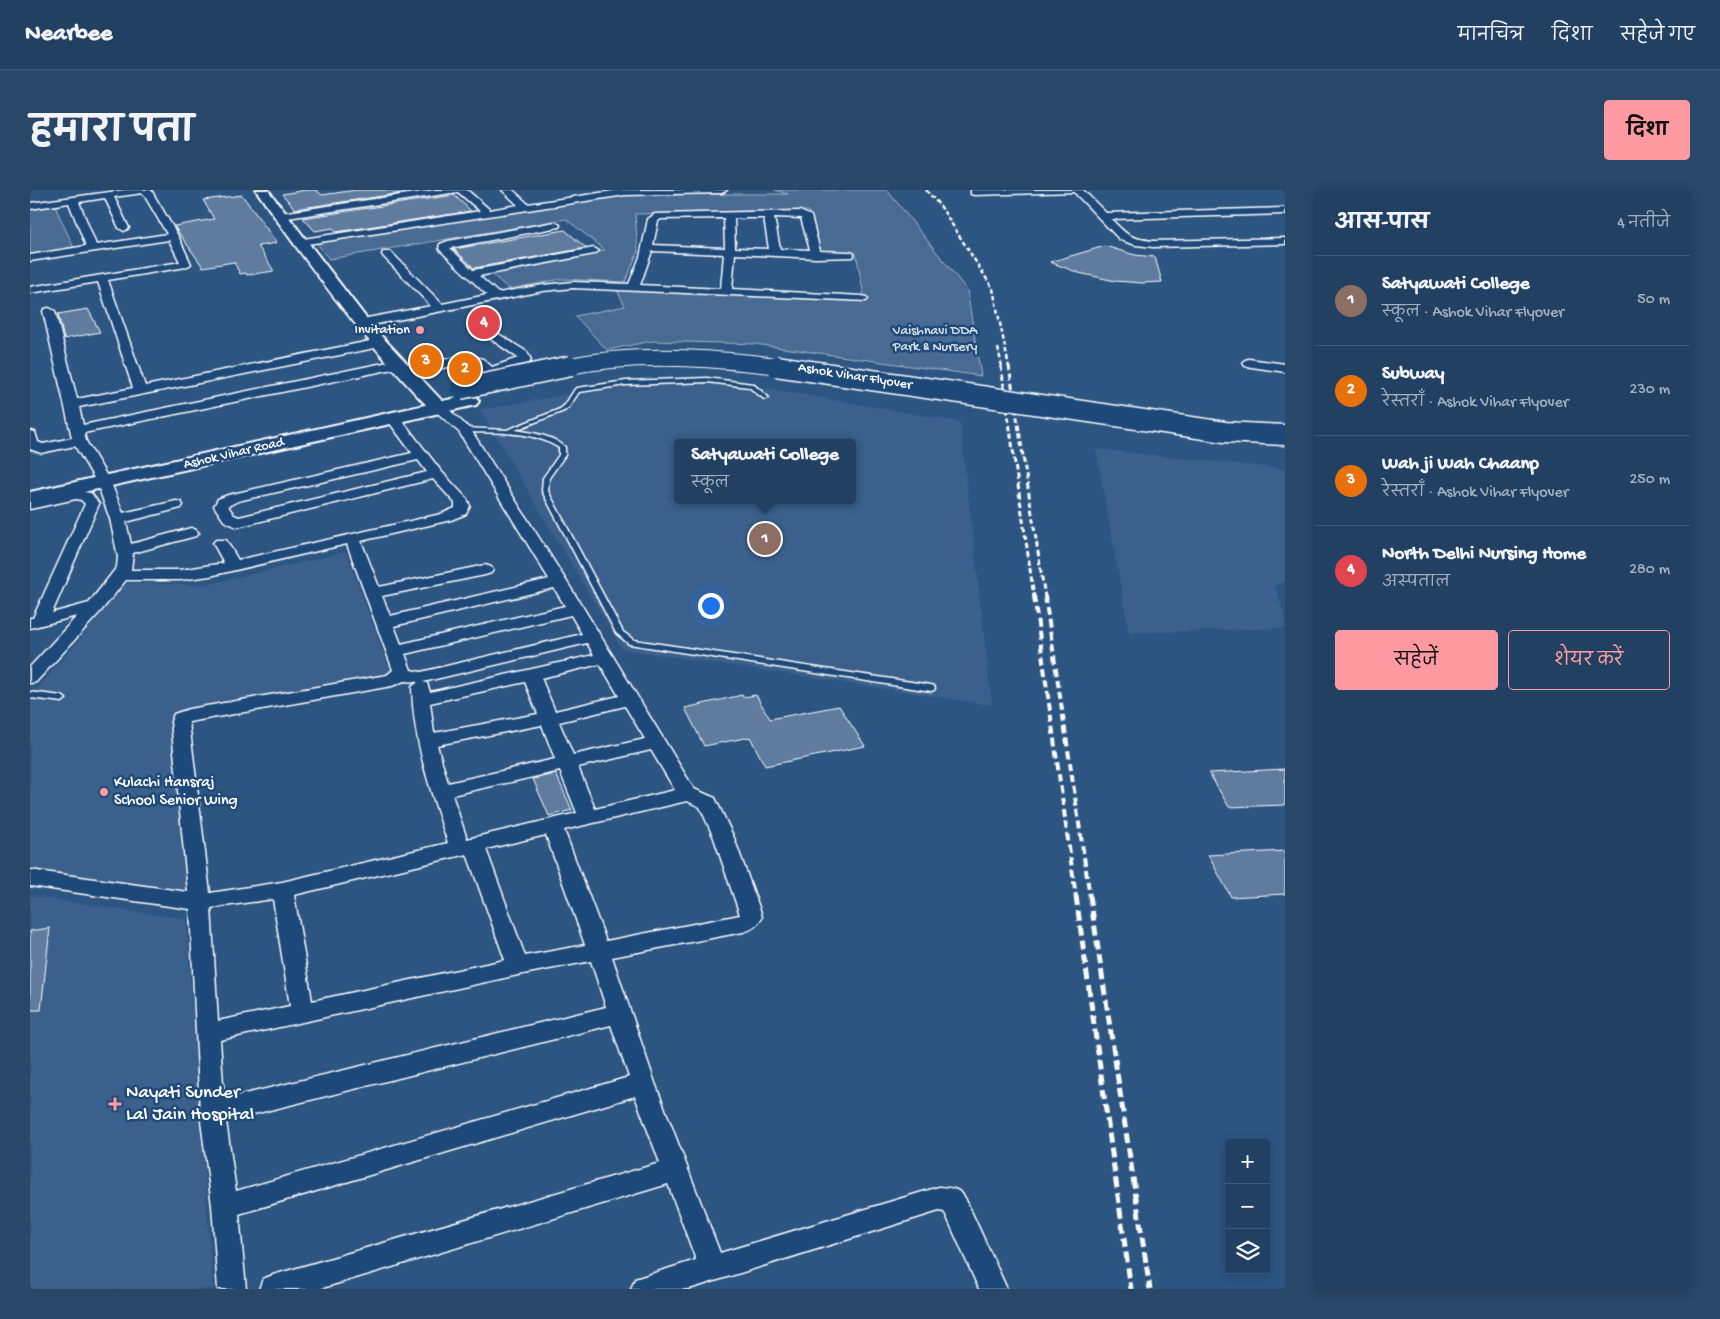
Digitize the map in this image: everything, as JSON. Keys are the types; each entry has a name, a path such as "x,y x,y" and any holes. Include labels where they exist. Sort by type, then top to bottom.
{"main road":[{"name":"Ashok Vihar Flyover","path":"432,402 588,362 659,358 728,360 795,368 1208,429 1285,435"},
{"name":"Ashok Vihar Flyover","path":"465,395 605,373 658,370 712,372 1126,433 1285,450"},
{"name":"Ashok Vihar Road","path":"30,481 100,475 393,418 432,402"},
{"name":"Ashok Vihar Road","path":"30,498 100,475 432,402"}],"street":[{"path":"30,206 145,190 173,236 186,264 30,290"},
{"path":"262,190 362,322 432,402 464,430 560,582 687,794"},
{"path":"365,190 375,202"},
{"path":"281,216 454,190"},
{"path":"461,190 488,213"},
{"path":"506,190 526,207"},
{"path":"548,190 562,201"},
{"path":"300,242 623,191 721,190"},
{"path":"974,192 1071,190"},
{"path":"1078,190 1124,238 1143,243 1285,241"},
{"path":"108,195 124,228"},
{"path":"73,200 92,248"},
{"path":"1102,216 1285,211"},
{"path":"634,287 647,248 653,219 656,217 796,213 806,216 816,255"},
{"path":"768,214 776,254"},
{"path":"726,292 730,252 728,215"},
{"path":"495,297 444,246 555,225"},
{"path":"30,258 173,236"},
{"path":"647,248 849,256"},
{"path":"470,274 594,251"},
{"path":"387,254 439,308"},
{"path":"102,278 140,391"},
{"path":"362,322 557,286 586,284 862,298"},
{"path":"30,678 95,607 121,574 125,567 126,550 118,518 100,475 78,435 49,311"},
{"path":"30,435 32,444 41,450 78,435 401,368 467,359 479,362 485,369 492,371 525,360 523,355 489,332"},
{"path":"72,404 380,343"},
{"path":"1249,363 1285,368"},
{"path":"121,574 180,576 233,566 352,537 446,517 461,511 462,502 436,474 393,418"},
{"path":"421,455 233,498 222,502 222,506 229,518 238,522 436,474"},
{"path":"30,505 76,495 86,496 92,504 35,622"},
{"path":"118,518 176,505"},
{"path":"126,550 191,533"},
{"path":"352,537 394,651 402,670 411,676 420,700 427,741 440,791 467,846 518,966"},
{"path":"221,543 233,566"},
{"path":"372,593 485,570"},
{"path":"383,623 560,582"},
{"path":"35,622 95,607"},
{"path":"394,651 576,609"},
{"path":"232,1289 225,1206 212,1113 200,902 181,718 189,715 392,680 592,637"},
{"path":"420,700 605,658"},
{"path":"531,674 589,818"},
{"path":"427,741 549,718 630,699"},
{"path":"440,791 656,743"},
{"path":"30,878 200,902 282,890 687,794 698,797 708,803 738,874 751,918 743,924 518,966 207,1034"},
{"path":"553,827 598,950 643,1083 713,1269"},
{"path":"282,890 303,1012"},
{"path":"212,1113 620,1014"},
{"path":"225,1206 643,1083"},
{"path":"273,1289 677,1170"},
{"path":"645,1289 939,1199 952,1200 993,1289"}],"lane":[{"path":"507,432 562,410 576,390 595,386 707,380 751,386 766,398"},
{"path":"464,430 507,432 542,438 562,447 562,455 546,478 545,491 615,625 624,637 632,642 930,688"},
{"path":"30,695 62,700"}],"shaded area":[{"path":"706,381 766,388 960,422 992,705 622,649 480,410 625,384"},
{"path":"1096,449 1285,469 1285,580 1275,586 1285,617 1285,628 1129,633"},
{"name":"Kulachi Hansraj School Senior Wing","path":"346,552 391,673 171,715 188,895 30,870 30,698 127,583 205,585"},
{"name":"Nayati Sunder Lal Jain Hospital","path":"30,896 186,919 213,1289 30,1289"}],"green space":[{"name":"Vaishnavi DDA Park & Nursery","path":"775,190 887,190 967,290 981,376 755,344 652,341 607,350 575,316 625,306 614,284 864,296 856,253 821,252 808,211 635,214 638,252 625,282 562,279 509,289 490,273 605,250 566,219 329,259 316,242 632,194 788,194"},
{"path":"54,204 74,248 30,254 30,207"}],"building":[{"path":"316,190 322,195 356,190 422,190 295,209 282,194"},
{"path":"242,195 277,243 258,246 274,271 247,275 246,273 240,274 234,262 203,267 174,226 214,219 203,200"},
{"path":"454,195 471,211 336,232 333,228 315,231 303,218"},
{"path":"565,230 586,248 474,268 454,249"},
{"path":"1105,246 1135,255 1155,257 1162,282 1115,281 1079,273 1050,262"},
{"path":"88,309 100,332 64,339 58,314"},
{"path":"742,695 743,697 756,695 770,719 839,706 865,746 765,766 750,737 704,746 685,708"},
{"path":"1285,769 1285,805 1229,807 1209,773"},
{"path":"556,774 572,810 549,816 533,779"},
{"path":"1285,851 1285,894 1231,897 1208,855"},
{"path":"50,928 41,1010 30,1010 30,931"}],"railway":[{"path":"926,190 941,207 993,289 1009,367"},
{"path":"998,348 1002,367"},
{"path":"1001,366 1034,597"},
{"path":"1009,366 1045,597"},
{"path":"1034,596 1076,897"},
{"path":"1045,596 1090,897"},
{"path":"1076,896 1131,1289"},
{"path":"1090,896 1150,1289"}],"place":[{"name":"North Delhi Nursing Home","path":"484,323"},
{"name":"Invitation","path":"420,330"},
{"name":"Wah ji Wah Chaanp","path":"426,361"},
{"name":"Subway","path":"465,369"},
{"name":"Satyawati College","path":"765,539"},
{"name":"Kulachi Hansraj School Senior Wing","path":"104,792"},
{"name":"Nayati Sunder Lal Jain Hospital","path":"115,1104"}]}
